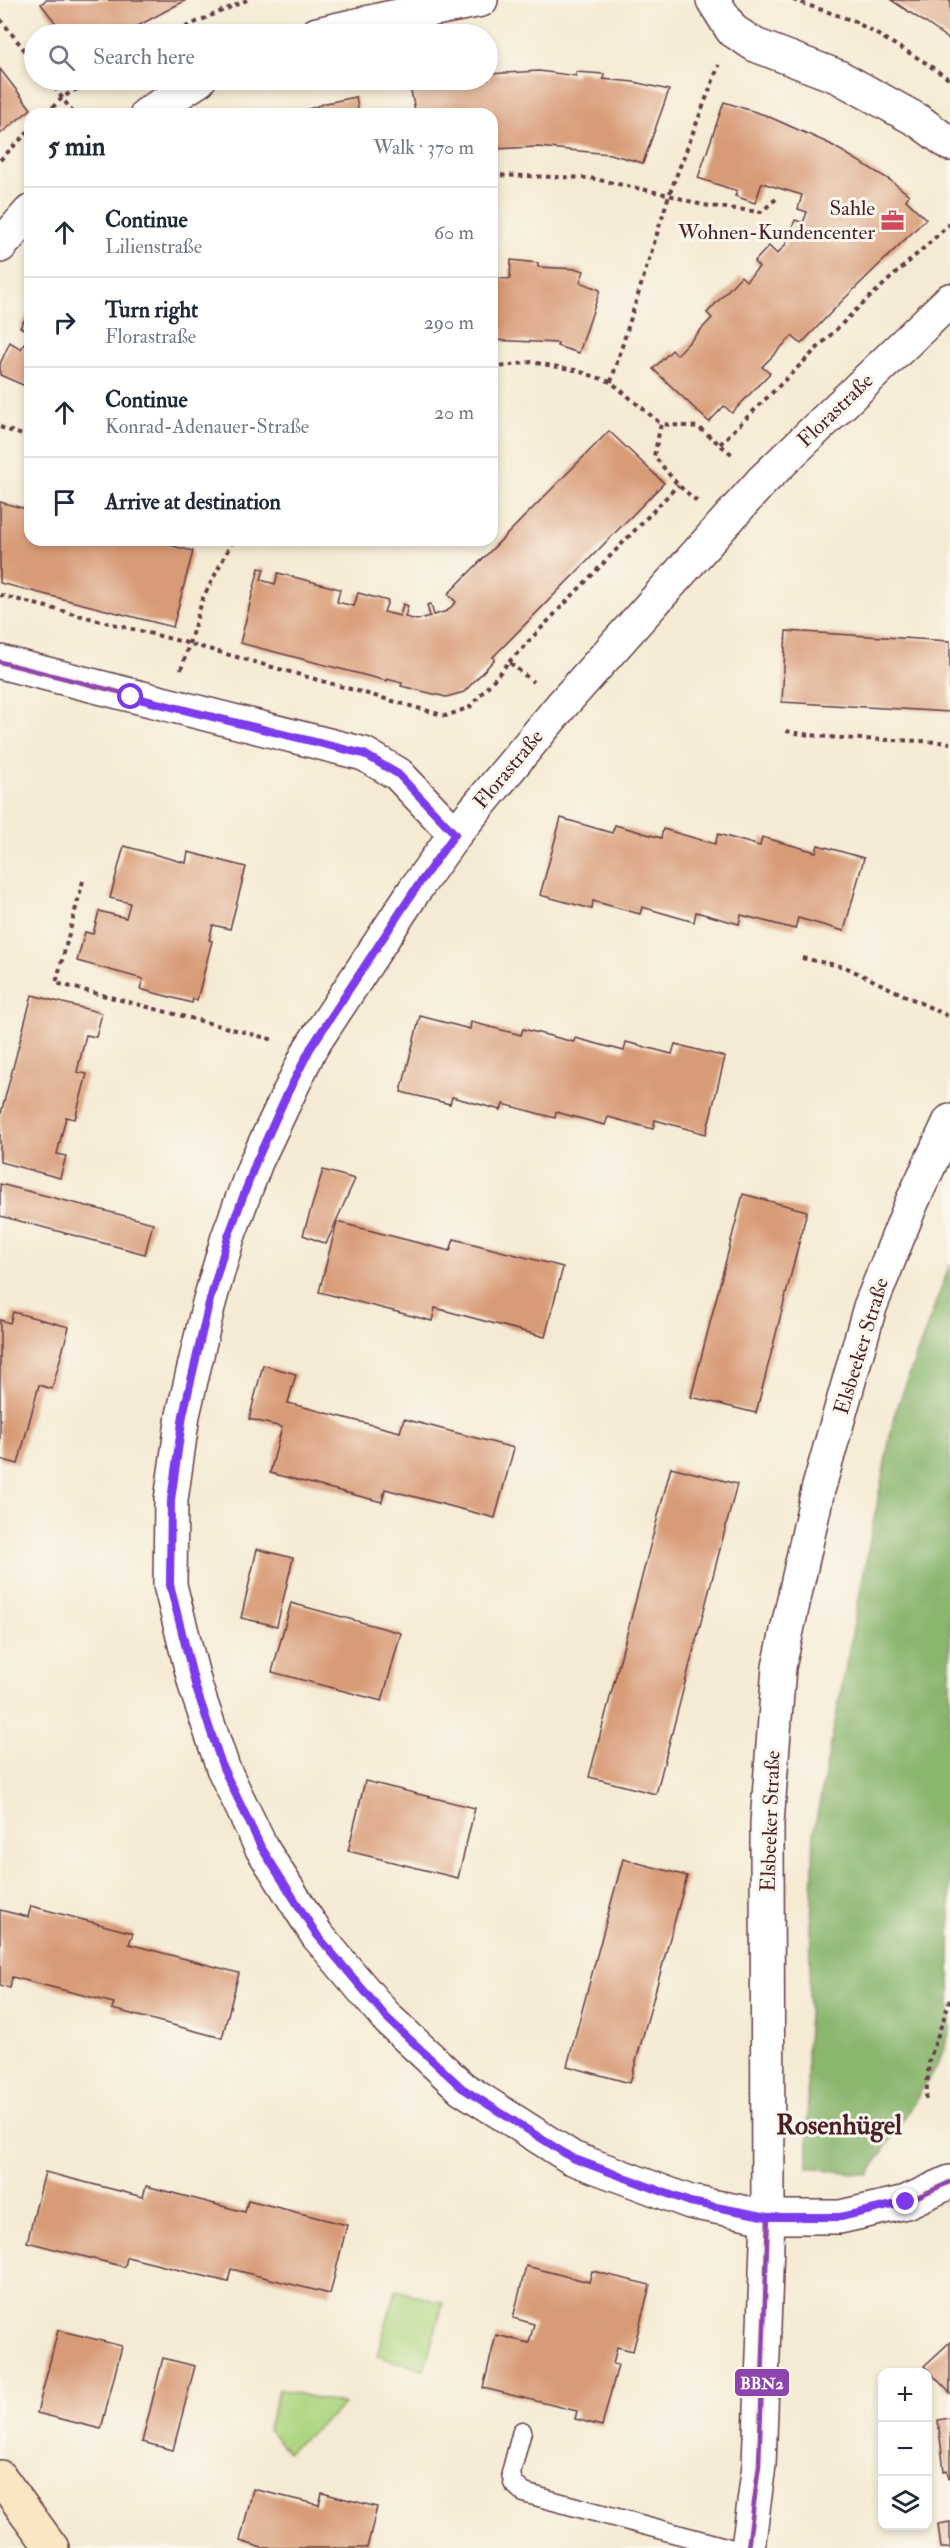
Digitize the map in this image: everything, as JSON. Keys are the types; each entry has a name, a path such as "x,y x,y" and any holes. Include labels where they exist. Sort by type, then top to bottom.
{"street":[{"path":"360,24 482,0"},
{"path":"713,0 732,30 755,45 839,77 919,121 950,144"},
{"path":"156,108 184,90"},
{"path":"0,246 24,219"},
{"name":"Florastraße","path":"950,300 762,481 722,523 561,706 455,834 414,891 310,1049 256,1162 228,1237 209,1303 183,1415 171,1500 170,1585 196,1688 223,1768 261,1847 317,1935 388,2019 462,2088 572,2158 690,2202 768,2217 840,2217 906,2202 950,2182"},
{"path":"0,662 364,754 398,774 455,834"},
{"name":"Elsbeeker Straße","path":"748,2548 759,2465 768,2217 767,1823 779,1667 818,1490 870,1307 912,1202 950,1120"},
{"path":"0,2477 52,2548"}],"lane":[{"path":"522,2431 511,2473 513,2483 524,2493 729,2548"}],"path":[{"path":"192,24 247,0"},
{"path":"794,0 854,21 923,61 950,80"},
{"path":"0,19 24,49"},
{"path":"610,382 669,195 732,30"},
{"path":"57,90 70,108"},
{"path":"52,108 63,97 75,90"},
{"path":"0,160 24,136"},
{"path":"498,175 590,178 669,195 702,206 761,212 776,200"},
{"path":"720,444 858,308 950,224"},
{"path":"498,367 531,362 575,370 610,382 661,424 698,427 762,481"},
{"path":"661,424 654,456 678,485 722,523"},
{"path":"0,427 24,436"},
{"path":"0,595 187,643 446,716 470,707 509,662 678,485"},
{"path":"181,671 187,643 203,598 230,546"},
{"path":"509,662 561,706"},
{"path":"786,731 817,737 896,738 950,743"},
{"path":"83,881 56,983 310,1049"},
{"path":"802,958 845,967 950,1017"},
{"path":"926,2099 929,2061 950,2000"}],"green space":[{"path":"950,1265 950,2032 938,2064 868,2175 808,2167 807,2054 814,1831 894,1416"},
{"path":"396,2290 443,2303 424,2370 377,2356"},
{"path":"279,2389 344,2405 288,2452 268,2429"}],"building":[{"path":"46,0 186,0 142,24 56,24 41,4"},
{"path":"891,0 950,0 950,40 926,23"},
{"path":"0,69 30,108 24,108 24,115 0,134"},
{"path":"539,71 576,76 576,72 604,74 603,79 634,82 669,90 643,163 610,154 538,147 498,149 498,108 415,108 411,90 498,90 498,73"},
{"path":"356,97 358,108 311,108"},
{"path":"724,102 765,115 830,144 890,180 909,195 906,200 926,219 801,344 792,336 762,367 770,373 732,413 724,406 709,422 653,369 672,350 677,355 712,318 707,313 741,276 746,281 759,267 754,262 769,246 777,254 786,244 795,220 803,223 807,212 798,209 802,195 762,183 755,203 735,196 737,191 698,178"},
{"path":"511,260 538,263 538,267 584,271 580,282 600,290 579,353 557,346 558,343 498,340 498,278 510,279"},
{"path":"10,342 21,349 24,344 24,385 0,375 0,364"},
{"path":"609,431 664,483 493,657 495,659 464,692 446,697 401,686 402,683 387,679 387,681 240,643 259,568 264,569 261,580 275,584 278,573 340,589 337,602 354,606 358,593 388,601 384,612 400,616 403,604 408,606 405,617 417,620 430,616 427,605 431,604 434,615 447,611 456,602 448,594 498,546 498,543"},
{"path":"0,502 24,508 24,546 173,546 193,551 173,627 0,583"},
{"path":"786,631 950,641 950,712 782,702"},
{"path":"561,818 612,833 615,825 661,838 663,829 715,844 718,834 760,846 762,837 816,852 818,845 864,858 844,931 798,918 795,929 741,915 739,924 696,912 694,922 642,907 640,914 593,901 592,909 540,895"},
{"path":"124,846 186,863 188,852 246,867 230,929 213,925 209,940 212,941 197,1000 193,999 192,1003 140,989 143,979 77,961 85,932 93,934 99,911 126,918 130,903 110,898"},
{"path":"32,995 102,1013 96,1037 86,1035 77,1072 87,1074 75,1119 66,1117 57,1154 66,1156 60,1178 0,1162 0,1117"},
{"path":"420,1016 470,1029 471,1022 521,1035 523,1029 574,1042 575,1038 624,1051 626,1042 672,1054 675,1044 725,1057 706,1134 655,1120 653,1129 608,1117 605,1125 556,1112 555,1118 503,1104 501,1110 452,1097 450,1104 401,1092"},
{"path":"323,1170 355,1179 326,1244 303,1235"},
{"path":"0,1184 153,1223 145,1254 0,1216"},
{"path":"743,1194 807,1211 756,1413 691,1397"},
{"path":"337,1222 450,1251 454,1239 563,1267 545,1337 435,1308 432,1321 319,1292"},
{"path":"13,1312 69,1327 52,1389 39,1385 18,1464 0,1459 0,1320 10,1323"},
{"path":"263,1365 296,1374 288,1403 400,1432 404,1419 514,1448 495,1518 385,1489 382,1502 270,1473 282,1427 249,1419"},
{"path":"671,1467 737,1484 656,1794 589,1777"},
{"path":"257,1549 293,1558 277,1626 241,1618"},
{"path":"291,1603 401,1633 382,1701 272,1672"},
{"path":"365,1781 475,1808 458,1878 348,1851"},
{"path":"623,1859 687,1876 630,2083 567,2066"},
{"path":"31,1906 133,1933 129,1944 239,1973 222,2038 112,2009 114,2003 12,1977 10,1988 0,1985 0,1910 28,1917"},
{"path":"45,2172 143,2197 146,2186 245,2212 248,2200 347,2225 330,2294 231,2269 228,2282 127,2257 125,2267 27,2242"},
{"path":"526,2266 589,2282 592,2271 650,2285 633,2351 617,2347 613,2364 618,2365 602,2426 575,2419 577,2411 483,2388 496,2335 529,2343 534,2324 513,2318"},
{"path":"58,2330 122,2346 101,2429 37,2413"},
{"path":"950,2342 950,2393 932,2374 932,2368 924,2366"},
{"path":"163,2358 195,2366 173,2450 142,2442"},
{"path":"950,2418 949,2479 947,2470 944,2471 938,2420"},
{"path":"253,2489 319,2505 322,2493 377,2507 367,2548 262,2548 240,2541"},
{"path":"950,2522 950,2548 941,2548 938,2524"}],"transit line":[{"name":"BBN2","path":"0,662 364,754 398,774 455,834"},
{"name":"BBN2","path":"455,834 414,891 310,1049 256,1162 228,1237 209,1303 183,1415 171,1500 170,1585 196,1688 223,1768 261,1847 317,1935 388,2019 462,2088 572,2158 690,2202 768,2217 840,2217 906,2202 950,2182"},
{"name":"BBN2","path":"748,2548 759,2465 768,2217"}],"place":[{"name":"Sahle Wohnen-Kundencenter","path":"893,220"}],"district":[{"name":"Rosenhügel","path":"839,2125"}],"route":[{"path":"131,697 364,754 398,774 455,834 414,891 310,1049 286,1096 256,1162 228,1237 209,1303 183,1415 171,1500 170,1585 196,1688 223,1768 261,1847 317,1935 388,2019 462,2088 572,2158 690,2202 768,2217 840,2217 906,2202"}]}
